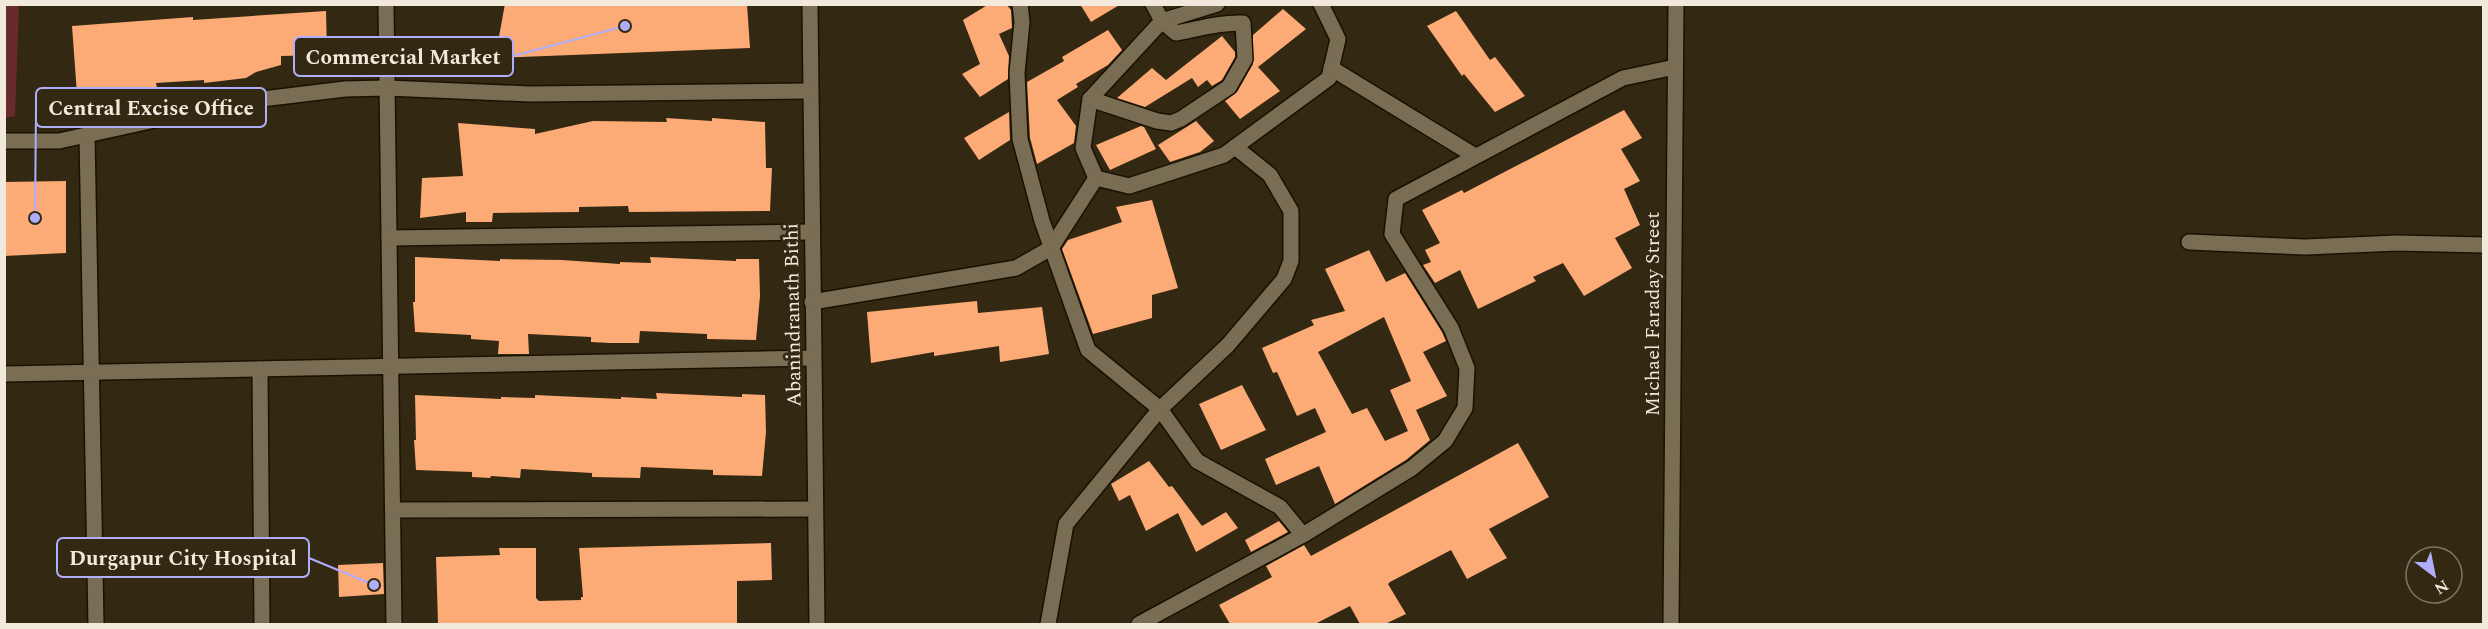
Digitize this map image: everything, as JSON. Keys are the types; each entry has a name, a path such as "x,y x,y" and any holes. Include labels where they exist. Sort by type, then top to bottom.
{"street":[{"path":"386,4 394,624"},
{"name":"Abanindranath Bithi","path":"810,4 817,624"},
{"path":"1020,4 1022,22 1017,73 1020,140 1051,248 1088,350 1160,409 1197,461 1280,507 1303,535"},
{"path":"1090,99 1157,121 1171,123 1204,106 1230,87 1245,59 1243,23 1224,22 1204,29 1176,33 1162,21 1153,4"},
{"path":"1095,178 1083,148 1090,99 1162,21 1217,4"},
{"path":"1095,178 1129,186 1224,155 1329,78 1338,39 1321,4"},
{"name":"Michael Faraday Street","path":"1671,624 1676,4"},
{"path":"1139,624 1303,535 1412,468 1445,441 1465,408 1467,368 1455,338 1392,234 1396,199 1623,78 1675,67"},
{"path":"1331,68 1475,156"},
{"path":"4,141 59,141 237,102 345,89 387,88 530,94 811,91"},
{"path":"87,135 96,624"},
{"path":"1048,624 1066,524 1160,409 1228,345 1284,279 1291,261 1291,211 1270,175 1235,147"},
{"path":"812,302 1016,268 1051,248 1095,178"},
{"path":"389,238 811,232"},
{"path":"2189,242 2305,247 2397,243 2484,245"},
{"path":"4,374 813,358"},
{"path":"260,369 262,624"},
{"path":"393,510 815,509"},
{"path":"95,554 192,554"}],"shaded area":[{"path":"5,4 19,5 15,116 5,118"}],"building":[{"path":"505,4 747,4 750,48 495,58"},
{"path":"989,4 1006,4 1011,10 1012,28 999,34 1009,56 1008,79 980,97 962,74 980,64 963,20"},
{"path":"1080,4 1121,4 1091,22"},
{"path":"1283,9 1306,29 1258,67 1280,91 1240,119 1225,101 1237,92 1253,64 1253,35"},
{"path":"326,11 327,55 281,56 281,65 256,72 246,78 204,83 204,80 156,83 157,88 77,94 72,26 193,17 193,20"},
{"path":"1456,11 1490,60 1495,57 1525,96 1495,112 1464,74 1462,76 1427,26"},
{"path":"1108,30 1122,50 1108,65 1076,84 1078,87 1057,100 1076,126 1074,143 1037,164 1030,138 1027,82 1064,61 1062,57"},
{"path":"1222,36 1235,52 1235,57 1222,80 1212,86 1207,80 1198,87 1192,78 1145,107 1117,98 1152,68 1166,80"},
{"path":"1624,110 1642,138 1621,149 1640,181 1624,189 1640,225 1615,238 1632,268 1584,296 1563,263 1533,277 1536,281 1478,309 1460,270 1435,283 1423,265 1431,262 1425,250 1440,243 1422,210 1462,190 1464,193"},
{"path":"1009,112 1010,140 979,160 964,138"},
{"path":"666,118 712,121 712,118 765,122 766,168 772,168 770,211 629,212 628,206 579,207 579,212 493,213 492,222 466,222 466,212 420,218 422,178 463,176 458,123 535,129 535,134 593,121 667,122"},
{"path":"1196,121 1214,141 1200,152 1170,162 1158,145"},
{"path":"1141,126 1144,127 1156,149 1110,170 1096,145"},
{"path":"66,181 66,253 4,256 4,182"},
{"path":"1152,200 1178,288 1152,295 1152,318 1093,334 1062,249 1068,240 1122,222 1116,207"},
{"path":"1369,250 1386,282 1405,273 1446,341 1423,352 1447,396 1416,410 1430,440 1406,460 1335,504 1319,466 1276,485 1265,459 1326,432 1315,408 1297,416 1277,372 1273,373 1262,348 1314,325 1311,320 1345,311 1325,269","holes":["1384,317 1411,381 1390,390 1408,431 1385,441 1367,408 1352,414 1318,352"]},
{"path":"415,257 500,261 500,259 562,260 620,264 620,262 651,263 650,257 736,261 736,259 759,259 760,296 756,340 707,339 707,334 640,331 639,343 610,343 591,342 591,337 528,334 529,354 498,354 499,341 471,339 471,335 415,332 413,302 415,302"},
{"path":"977,301 978,313 1042,307 1049,354 1000,362 999,346 934,356 934,352 871,363 867,312"},
{"path":"1242,385 1266,430 1221,450 1199,404"},
{"path":"656,393 742,397 742,394 765,395 766,432 762,476 713,475 713,470 641,467 640,478 592,477 592,473 521,469 520,478 491,476 490,478 472,477 472,472 416,470 415,395 501,399 501,397 535,398 535,395 657,399"},
{"path":"1518,443 1549,497 1489,529 1507,558 1467,579 1451,550 1390,582 1388,584 1406,614 1385,624 1360,624 1350,606 1315,624 1230,624 1219,605 1272,577 1266,566 1304,545 1311,556"},
{"path":"1149,461 1169,487 1172,486 1202,526 1226,512 1238,528 1196,552 1178,513 1146,531 1130,495 1119,501 1111,484"},
{"path":"1279,521 1288,532 1251,552 1245,540"},
{"path":"771,543 772,580 737,581 737,624 438,624 436,557 500,555 499,548 536,548 536,598 539,601 581,600 583,597 579,548"},
{"path":"383,563 384,594 339,597 338,565"}],"place":[{"name":"Commercial Market","path":"625,26"},
{"name":"Central Excise Office","path":"35,218"},
{"name":"Durgapur City Hospital","path":"374,585"}]}
